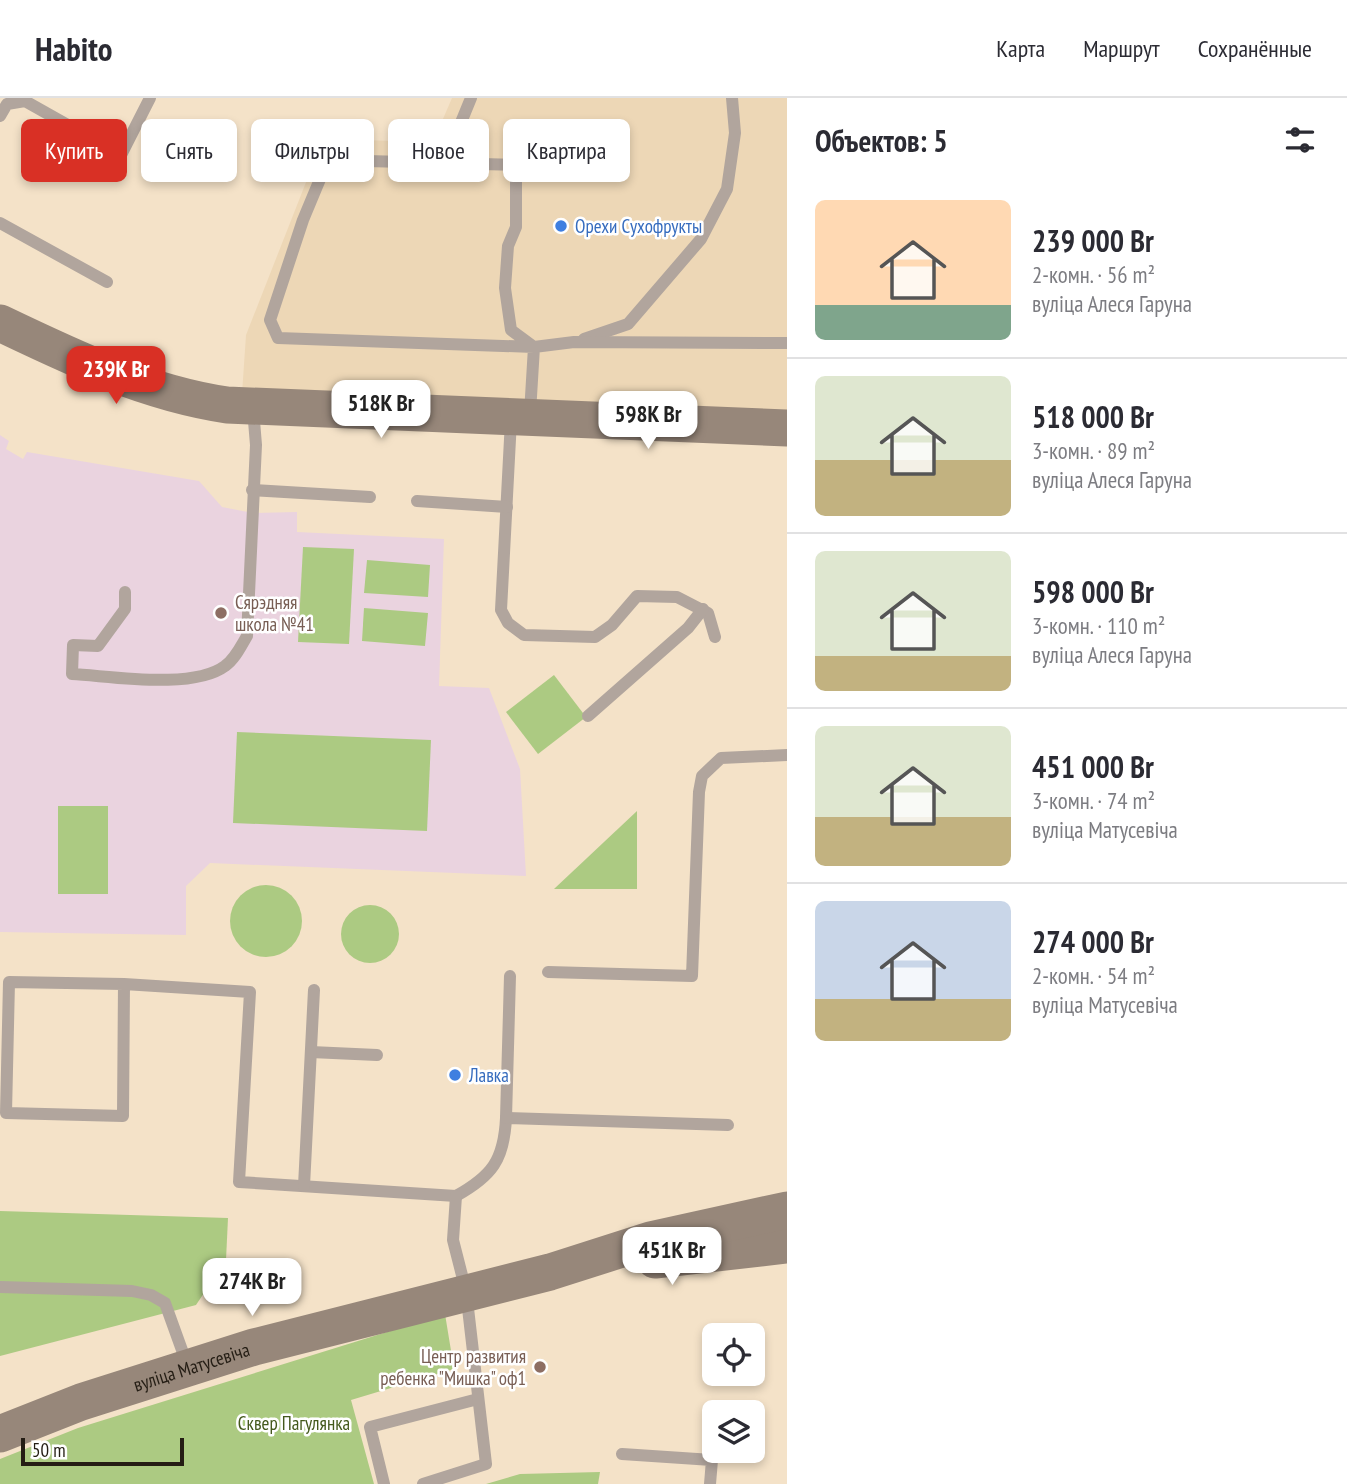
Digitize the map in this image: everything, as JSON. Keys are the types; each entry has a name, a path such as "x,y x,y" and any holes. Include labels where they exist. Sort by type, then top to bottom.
{"main road":[{"path":"0,323 90,366 192,400 253,405 787,428"},
{"name":"вуліца Матусевіча","path":"0,1434 81,1402 188,1368 466,1291 550,1272 650,1240 787,1210"},
{"name":"вуліца Матусевіча","path":"550,1272 787,1245"}],"lane":[{"path":"0,116 7,104 25,101 121,155 150,98"},
{"path":"462,119 471,98"},
{"path":"574,342 628,324 701,239 727,189 736,133 732,98"},
{"path":"388,162 328,160 303,220 270,320 278,338 534,347 574,342 787,343"},
{"path":"489,165 516,165 516,227 508,246 505,288 511,330 534,347"},
{"path":"0,223 107,282"},
{"path":"534,347 507,507 501,610 509,623 524,635 595,637 612,625 636,596 677,597 708,613 715,637"},
{"path":"125,592 125,609 98,646 73,645 72,674 195,679 229,664 247,636 256,445 253,405"},
{"path":"252,490 370,497"},
{"path":"417,501 507,507"},
{"path":"588,716 688,628 703,609"},
{"path":"548,972 692,976 699,792 702,776 721,758 787,755"},
{"path":"124,984 123,1116 6,1113 9,982 124,984 250,992 239,1182 456,1196 477,1184 495,1165 505,1146 510,976"},
{"path":"304,1186 314,990"},
{"path":"311,1052 377,1055"},
{"path":"506,1118 728,1125"},
{"path":"423,1484 486,1464 466,1291 453,1240 456,1196"},
{"path":"0,1287 132,1291 151,1295 165,1303 188,1368"},
{"path":"384,1484 370,1427 478,1399"},
{"path":"622,1454 712,1460 710,1484"}],"shaded area":[{"path":"452,98 787,98 787,410 242,394 246,335 306,182 374,182 374,140 388,141 388,182 489,182 489,119 443,119"},
{"name":"Сярэдняя школа №41","path":"0,435 9,441 6,449 23,459 27,452 199,481 222,507 253,513 297,512 297,532 444,539 439,686 489,688 520,769 526,876 210,863 186,886 186,935 0,932"}],"green space":[{"path":"303,547 354,549 349,644 298,642"},
{"path":"367,560 430,565 428,597 364,593"},
{"path":"364,608 428,613 425,646 362,641"},
{"path":"554,675 586,717 538,754 506,712"},
{"path":"237,732 431,740 427,831 233,823"},
{"path":"58,806 108,806 108,894 58,894"},
{"path":"637,811 637,889 554,889"},
{"path":"273,885 292,895 300,907 300,935 292,947 280,955 259,957 240,947 232,935 230,914 240,895 252,887"},
{"path":"370,905 381,907 394,918 399,934 397,945 386,958 370,963 359,961 346,950 341,934 343,923 354,910"},
{"path":"0,1211 228,1218 226,1260 196,1305 0,1356"},
{"name":"Сквер Пагулянка","path":"445,1314 454,1369 351,1400 374,1484 0,1484 0,1459 78,1428"},
{"path":"600,1472 598,1484 486,1484 520,1474"}],"place":[{"name":"Орехи Сухофрукты","path":"561,226"},
{"name":"Сярэдняя школа №41","path":"221,613"},
{"name":"Лавка","path":"455,1075"},
{"name":"Центр развития ребенка \"Мишка\" оф1","path":"540,1367"}]}
